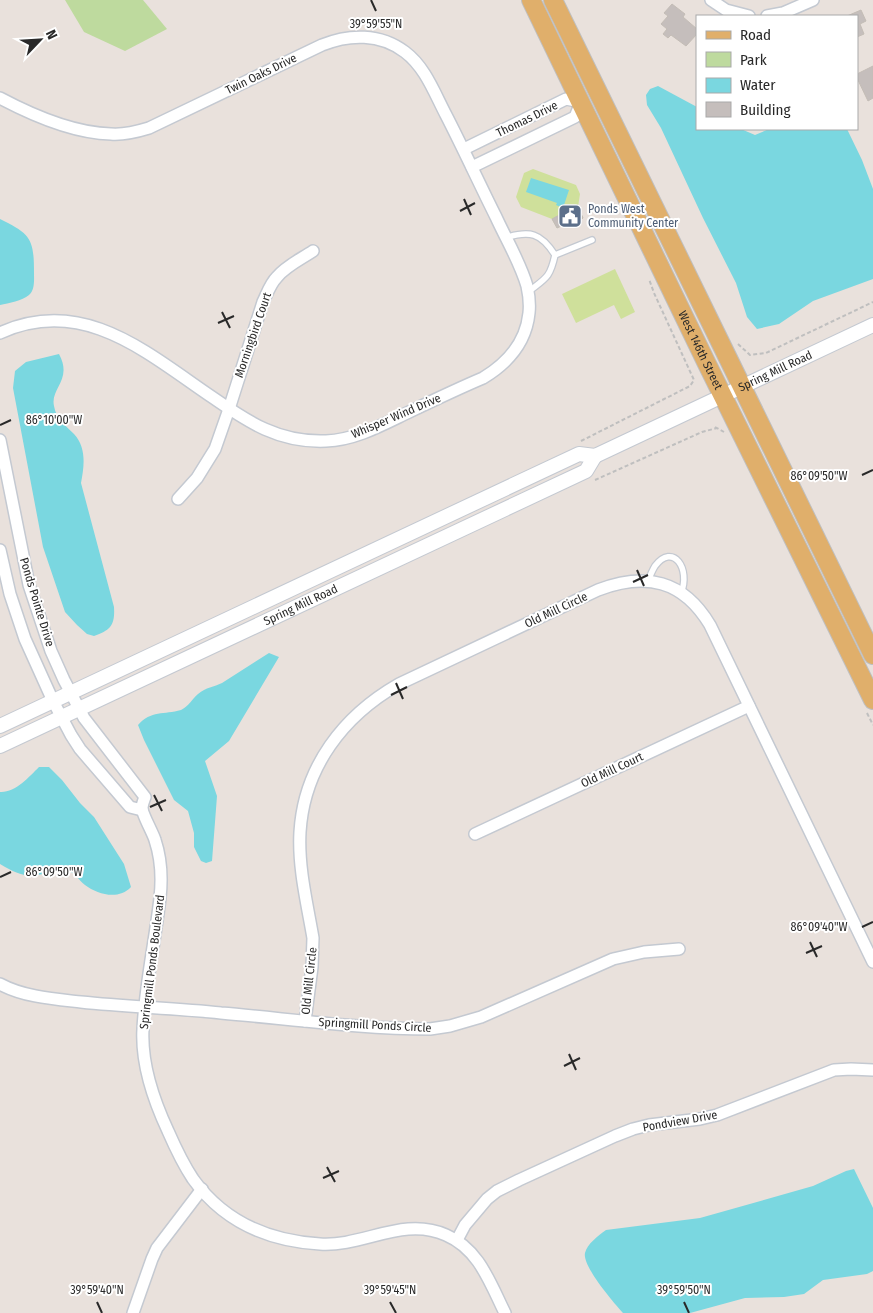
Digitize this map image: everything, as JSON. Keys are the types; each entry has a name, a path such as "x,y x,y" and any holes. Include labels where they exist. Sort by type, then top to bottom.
{"main road":[{"name":"West 146th Street","path":"531,0 873,700"},
{"name":"West 146th Street","path":"553,0 873,655"}],"street":[{"path":"711,0 726,10 745,15"},
{"path":"772,15 783,13 813,0"},
{"name":"Twin Oaks Drive","path":"0,98 37,116 95,133 136,132 149,128 322,45 337,39 364,36 391,44 417,63 427,78 468,159"},
{"path":"581,102 599,93"},
{"name":"Thomas Drive","path":"566,99 581,102 575,117 468,159 566,99"},
{"name":"Whisper Wind Drive","path":"0,334 28,324 58,320 85,324 108,331 159,361 229,409 269,432 301,440 325,441 340,439 373,429 482,378 506,362 521,342 526,329 529,313 528,292 522,274 468,159"},
{"name":"Morningbird Court","path":"178,500 197,478 210,458 229,409 263,302 270,288 276,278 313,251"},
{"name":"Spring Mill Road","path":"0,726 57,709 75,701 579,454 595,456 873,325"},
{"name":"Ponds Pointe Drive","path":"0,440 29,585 51,651 75,701"},
{"name":"Ponds Pointe Drive","path":"0,550 3,568 18,621 57,709"},
{"name":"Old Mill Circle","path":"305,1021 313,938 300,854 300,832 303,808 310,786 319,763 330,743 360,710 381,694 399,684 598,590 631,580 665,585 681,593 702,612 873,962"},
{"name":"Springmill Ponds Boulevard","path":"75,701 88,725 144,797 142,810 156,842 161,872 160,897 145,1007 144,1048 152,1093 162,1119 193,1178 228,1214 266,1235 298,1242 326,1244 345,1242 412,1228 435,1231 457,1240 469,1250 483,1268 505,1313"},
{"name":"Old Mill Court","path":"475,834 749,706"},
{"path":"57,709 80,749 112,788 130,807 142,810"},
{"name":"Spring Mill Road","path":"0,746 57,709"},
{"name":"Springmill Ponds Circle","path":"0,984 29,995 145,1007 411,1029 450,1026 481,1017 613,958 644,952 679,949"},
{"name":"Pondview Drive","path":"457,1240 477,1209 497,1191 615,1136 649,1125 700,1120 717,1115 834,1070 873,1070"},
{"path":"134,1313 152,1259 158,1248 202,1189"}],"lane":[{"path":"505,238 526,234 540,236 555,255 552,271 544,280 528,292"},
{"path":"555,255 592,240"},
{"path":"648,581 658,563 668,557 674,558 682,565 684,572 684,585 681,593"}],"path":[{"path":"750,354 766,352 873,302"}],"green space":[{"path":"65,0 143,0 167,29 125,51 84,32"},
{"path":"533,169 576,185 580,194 578,207 583,218 568,227 566,224 557,228 552,219 521,207 516,197 524,173"},
{"path":"615,269 635,312 621,319 614,305 576,323 562,294"}],"water":[{"path":"658,86 696,106 696,130 743,130 755,135 767,130 847,130 873,189 873,279 813,301 779,324 757,329 747,317 736,283 661,128 647,105 646,95 650,89"},
{"path":"531,178 569,190 563,208 556,205 557,203 526,192"},
{"path":"0,219 18,229 29,239 33,252 34,279 33,288 29,295 0,305"},
{"path":"59,354 64,371 55,394 55,411 78,439 83,451 84,464 81,483 114,607 114,618 111,626 94,636 87,634 65,612 43,547 13,388 15,371 26,362"},
{"path":"269,653 279,657 229,741 205,761 217,796 212,861 206,863 201,861 194,847 194,833 188,811 174,800 138,725 153,715 184,709 196,696 207,688 222,683"},
{"path":"39,767 49,767 94,817 124,864 131,887 126,891 121,894 108,895 90,888 73,873 67,871 60,870 28,875 12,871 0,864 0,792 6,792 16,787"},
{"path":"854,1169 873,1208 873,1271 867,1274 823,1280 804,1294 784,1297 745,1298 690,1313 623,1313 593,1275 585,1259 588,1246 606,1230 700,1218 813,1186"}],"building":[{"path":"672,4 685,14 683,17 696,28 696,35 686,46 671,35 668,38 663,34 667,29 661,24 668,16 664,13"},
{"path":"861,10 866,21 860,24 864,34 858,37 858,15 849,15"},
{"path":"873,66 873,98 868,101 858,80 858,74"},
{"name":"Ponds West Community Center","path":"578,207 583,218 568,227 566,224 557,228 552,219 572,208"}],"place":[{"name":"Ponds West Community Center","path":"570,216"}]}
